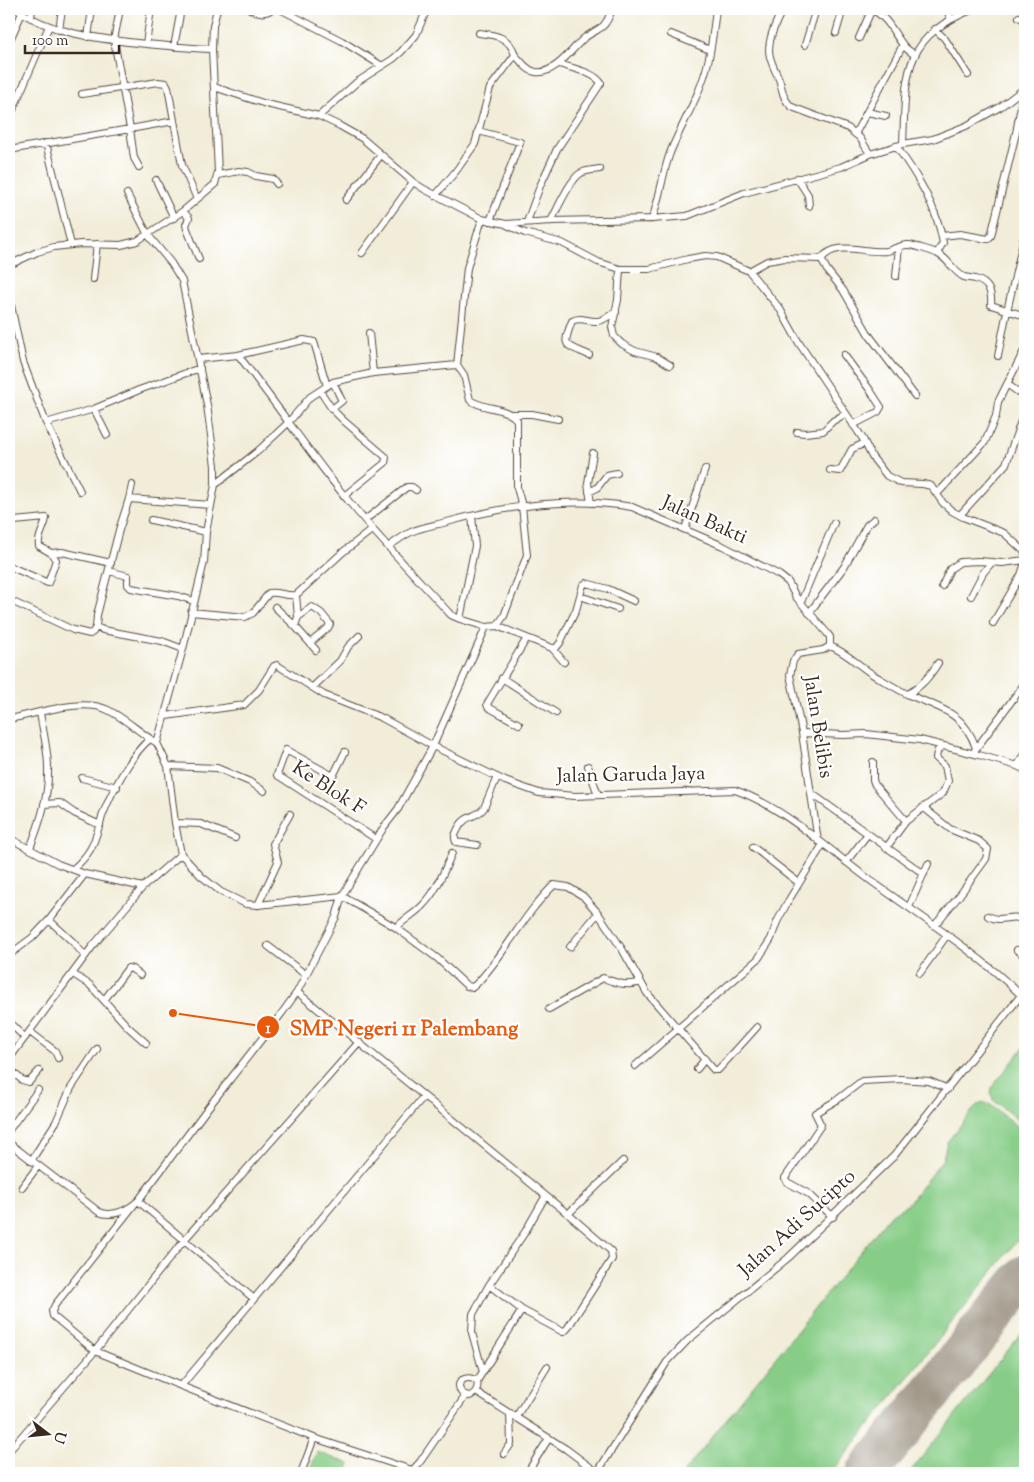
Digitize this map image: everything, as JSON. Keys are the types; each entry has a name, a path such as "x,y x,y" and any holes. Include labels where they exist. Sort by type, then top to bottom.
{"street":[{"path":"31,18 32,9"},
{"path":"59,30 62,9"},
{"path":"88,37 92,9"},
{"path":"120,9 114,40 134,158 139,167"},
{"path":"146,44 151,9"},
{"path":"174,47 181,9"},
{"path":"9,265 37,252 71,245 122,245 137,241 174,218 214,184 218,175 212,49 213,26 217,9"},
{"path":"250,9 260,12 272,9"},
{"path":"280,9 342,41 382,66"},
{"path":"319,116 357,82 393,59 419,30 427,9"},
{"path":"479,33 505,39 513,48 515,56 526,68 537,73 559,64 584,39 602,26 612,9"},
{"path":"652,219 658,203 660,185 669,155 695,98 708,63 716,9"},
{"path":"783,9 772,32 769,50 785,101 792,107 848,128 860,138 870,154"},
{"path":"805,45 816,9"},
{"path":"836,33 843,9"},
{"path":"859,38 872,9 880,13 891,25 903,45 915,55"},
{"path":"947,9 950,18"},
{"path":"937,253 943,244 942,236 918,176 899,145 906,85 910,65 919,47 935,29 950,18 974,9"},
{"path":"9,42 19,11 59,30 88,37 174,47 212,49"},
{"path":"9,118 49,26"},
{"path":"935,29 944,38 968,75"},
{"path":"671,34 710,50"},
{"path":"855,134 903,45"},
{"path":"435,196 475,144 490,88 515,56"},
{"path":"528,222 540,186 557,149 601,83 600,80 590,74 559,64"},
{"path":"82,94 158,82 166,83 182,165 197,198"},
{"path":"214,87 266,104 319,116 351,132 374,147 412,182 435,196 482,219 506,224 686,216 744,193 841,167 870,154 899,145 933,138 966,126 1000,108 1025,88"},
{"path":"942,236 953,234 988,239 991,236 1025,88"},
{"path":"867,112 886,116"},
{"path":"9,150 174,121"},
{"path":"478,131 520,142 490,221"},
{"path":"46,143 71,245"},
{"path":"346,200 382,156"},
{"path":"551,221 566,192 577,176 582,172 600,169"},
{"path":"218,175 239,171 248,172 256,176 273,179 277,184"},
{"path":"797,178 808,194 809,206"},
{"path":"156,180 174,218"},
{"path":"362,253 412,182"},
{"path":"73,870 92,849 102,818 116,786 132,759 143,745 154,741 166,716 204,562 206,532 215,485 215,466 207,405 193,328 182,282 171,263 148,235 128,194"},
{"path":"183,211 189,218 186,225 199,259"},
{"path":"482,219 467,268 456,365 464,376 470,400 475,404 512,414 532,414 558,419"},
{"path":"506,224 524,233 562,243 598,262 620,269 649,269 688,258 705,256 716,257 748,271 780,309 799,343 865,443 872,457 887,476 900,483 931,486 943,503 960,516 1004,533 1025,552"},
{"path":"998,356 1006,311 1024,247 1025,233"},
{"path":"93,279 97,244"},
{"path":"748,271 767,261 784,258 821,259 830,251 839,249 878,251 907,245 937,253 964,277 976,279 988,286 992,292 991,305 1025,316"},
{"path":"896,276 899,247"},
{"path":"821,259 843,290 869,334 914,396"},
{"path":"620,269 618,300 612,327 614,336 622,344 635,351 657,357 670,365"},
{"path":"9,296 23,362 46,424 80,491"},
{"path":"589,355 568,346 566,342 572,321 582,318 600,321 616,312"},
{"path":"369,334 373,373"},
{"path":"198,359 238,355 304,340 314,342 327,386"},
{"path":"937,494 985,442 996,416 998,402 1023,360 1025,349"},
{"path":"238,355 344,496 451,615 460,620 486,627 497,626 552,648 564,662"},
{"path":"844,355 881,407 878,412 853,425"},
{"path":"215,485 258,451 288,423 310,397 333,382 373,373 456,365"},
{"path":"46,424 94,409 200,368"},
{"path":"332,409 342,401 333,382"},
{"path":"1007,384 1025,397"},
{"path":"320,391 332,409 356,434 386,457 385,463 344,496"},
{"path":"94,409 107,435"},
{"path":"497,626 504,616 528,555 522,506 517,488 517,420 512,414"},
{"path":"797,432 823,431 833,421 846,414"},
{"path":"960,516 1006,464 1021,421 1025,416"},
{"path":"830,470 840,471 852,449 865,443"},
{"path":"591,503 588,483 593,453"},
{"path":"685,529 705,469"},
{"path":"590,492 597,488 607,475 617,473"},
{"path":"9,600 73,630 90,634 93,632 96,627 100,605 132,485"},
{"path":"365,520 407,487 412,487 416,490"},
{"path":"129,499 211,505"},
{"name":"Jalan Bakti","path":"388,546 412,532 472,516 522,506 564,502 632,507 723,546 779,575 788,582 809,613 830,637 830,646"},
{"path":"460,620 475,546 472,516"},
{"path":"9,526 14,521 46,518 38,544 55,558 48,583 9,566"},
{"path":"809,613 844,568 867,525 874,518"},
{"path":"151,520 206,532"},
{"path":"801,602 834,522"},
{"path":"191,612 244,617 253,613 269,593 296,595 343,552 373,529"},
{"path":"51,553 62,552 111,563"},
{"path":"942,586 950,569 960,562 1025,562 1021,575 993,623"},
{"path":"971,596 983,573 992,562"},
{"path":"109,571 128,576 128,585 131,588 178,596 194,601"},
{"path":"552,648 556,648 560,643 576,610 583,585 586,583 622,594 634,601"},
{"path":"295,626 298,617 296,595"},
{"path":"580,596 618,609"},
{"path":"298,617 312,606 330,624 328,628 310,643"},
{"path":"275,607 316,650"},
{"path":"96,627 162,642 183,649"},
{"path":"466,1395 420,1462 411,1472 314,1438 96,1351 53,1316 53,1308 136,1203 297,992 336,917 342,896 376,839 398,809 433,746 486,627"},
{"path":"313,687 340,661 348,647 359,636"},
{"path":"519,724 488,707 488,701 527,638"},
{"path":"830,646 838,649 872,674 908,694 943,708 969,731 974,751"},
{"name":"Jalan Belibis","path":"820,843 802,732 790,675 793,661 798,654 823,650 830,646"},
{"path":"908,694 928,679 938,662"},
{"name":"Jalan Garuda Jaya","path":"166,716 244,705 259,690 276,664 335,701 382,718 433,746 497,777 538,793 576,796 735,790 755,797 785,816 935,925 1023,992"},
{"path":"502,678 556,713"},
{"path":"974,751 1025,683"},
{"path":"9,719 80,704 95,705 108,710 154,741 168,766 181,854 201,876 221,892 246,904 258,905 342,896 396,928 437,958 467,986 473,987 480,981 539,900 554,885 568,887 583,896 598,913 648,993 714,1070 718,1070 758,1027"},
{"path":"30,848 40,824 48,767 40,713"},
{"path":"802,732 844,735 866,734 920,740 941,746 974,751 1025,770"},
{"path":"886,848 906,821 943,793 948,781 945,766 936,758 941,746"},
{"name":"Ke Blok F","path":"345,752 333,776 286,750 276,775 376,839"},
{"path":"1017,766 1025,754"},
{"path":"873,762 875,785 906,821"},
{"path":"168,766 217,768 250,782 264,791"},
{"path":"588,766 598,795"},
{"path":"477,845 456,842 455,836 460,824 466,818 481,812 484,808 497,777"},
{"path":"82,778 116,786"},
{"path":"811,793 924,874"},
{"path":"44,804 60,803 74,813 100,824"},
{"path":"923,807 950,829 979,841 988,849 986,859 935,925"},
{"path":"258,905 278,862 274,844 290,814"},
{"path":"175,823 201,824 235,838"},
{"path":"846,862 868,835"},
{"path":"9,838 73,870 143,887"},
{"path":"634,1066 722,988 758,959 771,939 777,922 820,843"},
{"path":"753,847 799,883"},
{"path":"396,928 401,921 423,905 435,890 452,853"},
{"path":"9,1059 73,974 84,956 143,887 181,854"},
{"path":"909,907 928,864"},
{"path":"9,955 32,938 49,920 85,874"},
{"path":"570,947 598,913"},
{"path":"988,916 998,920 1013,916 1025,921"},
{"path":"49,920 73,942 84,956"},
{"path":"920,974 948,935"},
{"path":"268,946 306,975"},
{"path":"1017,950 1025,956"},
{"path":"105,999 128,968 140,975"},
{"path":"73,974 90,985 105,999 128,1028 146,1043"},
{"path":"549,1009 603,978 618,984 631,985 641,982"},
{"path":"297,992 568,1214 610,1251 612,1259 567,1329 563,1332 522,1310 489,1285"},
{"name":"Jalan Adi Sucipto","path":"597,1473 667,1362 688,1340 788,1258 833,1217 894,1156 1023,992"},
{"path":"9,1022 25,1038"},
{"path":"30,1032 55,1051 58,1058"},
{"path":"9,1451 96,1351 185,1239 359,1042"},
{"path":"32,1161 56,1122 70,1088 97,1049"},
{"path":"697,1069 705,1059"},
{"path":"9,1069 22,1080 28,1082 39,1071"},
{"path":"833,1217 809,1194 787,1182 786,1178 821,1126 815,1113 837,1100 862,1081 902,1079 929,1081 948,1089"},
{"path":"9,1130 38,1090"},
{"path":"181,1386 424,1096"},
{"path":"9,1143 105,1215 112,1215 136,1203"},
{"path":"568,1214 623,1161"},
{"path":"22,1187 38,1166"},
{"path":"483,1372 472,1333 473,1314 489,1285 545,1197"},
{"path":"136,1203 185,1239 253,1298"},
{"path":"477,1381 472,1377 466,1377 462,1380 460,1386 461,1392 466,1395 472,1395 476,1392 477,1381 522,1310"},
{"path":"504,1454 511,1444 513,1415 547,1367"},
{"path":"476,1392 566,1449 597,1473"},
{"path":"301,1473 314,1438"},
{"path":"528,1473 549,1438"}],"green space":[{"path":"1025,1046 1025,1126 993,1100 991,1094 992,1087"},
{"path":"984,1103 991,1105 1025,1133 1025,1231 831,1473 683,1473 890,1215 907,1205 943,1159 947,1142 977,1105"},
{"path":"1025,1329 1025,1473 909,1473"},
{"path":"317,1452 350,1464 346,1473 309,1473"}],"runway":[{"path":"867,1473 1025,1276"}],"place":[{"name":"SMP Negeri 11 Palembang","path":"173,1013"}]}
